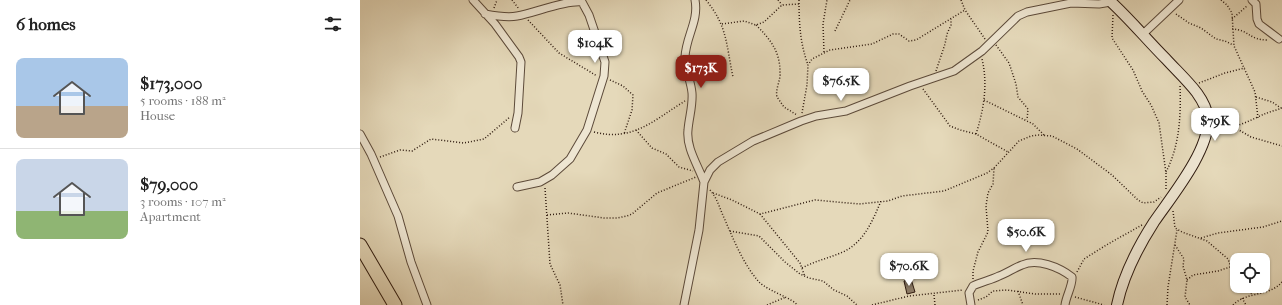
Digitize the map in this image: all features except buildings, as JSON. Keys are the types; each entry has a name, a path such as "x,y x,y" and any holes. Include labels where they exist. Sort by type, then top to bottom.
{"highway":[{"path":"360,245 395,305"}],"street":[{"path":"473,0 489,15 515,50 521,62 518,113 515,128"},
{"path":"684,305 699,230 702,177 691,153 688,134 692,107 692,89 687,75 685,59 687,44 696,16 695,0"},
{"path":"1142,35 1179,0"},
{"path":"489,15 510,17 523,15 569,2 582,1 589,15 605,62 603,78 587,130 570,159 545,180 517,187"},
{"path":"1253,1 1256,4 1257,19 1259,24 1278,39"},
{"path":"702,177 718,162 753,141 801,121 816,116 846,111 954,71 980,53 1018,16 1027,12 1071,3 1110,2 1192,87 1205,108 1208,118 1206,135 1198,154 1174,195 1154,223 1126,275 1116,305"},
{"path":"360,134 398,216 411,262 427,305"},
{"path":"971,304 969,293 973,287 1029,262 1039,262 1050,265 1070,275 1072,278 1065,305"}],"path":[{"path":"489,15 497,0"},
{"path":"512,0 523,15 559,53 582,68 623,86 633,95 632,110 624,134"},
{"path":"706,0 722,24 728,42 733,77"},
{"path":"778,0 782,5"},
{"path":"722,24 744,21 756,25 765,34 778,54 780,72 776,94 778,100 784,107 801,118 807,85 808,65 800,38 799,0"},
{"path":"824,52 823,24 827,0"},
{"path":"836,31 850,0"},
{"path":"961,0 965,10 1009,63 1016,84 1018,97 1028,111 1027,120"},
{"path":"1221,0 1230,9 1234,46 1245,68 1256,98 1258,118"},
{"path":"1232,19 1253,1"},
{"path":"760,214 815,200 831,200 851,204 888,201 902,196 944,191 987,173 994,168 1019,141 1025,138 1044,135 1057,138 1077,149 1112,175 1138,200 1143,203 1154,202 1166,193 1166,173 1159,123 1133,70 1112,38 1112,14 1110,2"},
{"path":"756,25 764,22 782,5 799,4"},
{"path":"808,65 812,59 824,52 872,44 893,34 899,34 909,41 916,40 965,10"},
{"path":"1169,10 1184,20 1201,28 1216,39 1225,41 1234,46"},
{"path":"935,78 937,66 951,25 951,19"},
{"path":"1232,29 1245,31 1258,40 1278,39"},
{"path":"976,134 984,100 984,70 980,53"},
{"path":"1192,87 1225,73 1245,68"},
{"path":"1166,173 1177,138 1180,110 1179,73"},
{"path":"919,83 950,126 976,134 1008,152"},
{"path":"587,130 608,135 624,134 636,130 692,96"},
{"path":"1256,98 1272,102 1282,108"},
{"path":"984,100 1027,120 1044,135"},
{"path":"1208,118 1219,126 1232,126 1258,118 1264,114 1282,108"},
{"path":"373,161 388,153 400,150 412,151 431,139 464,143 484,139 509,118 518,113"},
{"path":"1232,126 1251,137 1278,145 1282,144"},
{"path":"636,130 648,145 666,154 679,167 702,177 713,193 744,260 760,282 769,290 796,302 797,305"},
{"path":"872,305 909,296 934,294 973,287 973,271 978,252 988,232 986,206 988,193 993,184 994,168"},
{"path":"547,215 568,213 604,218 626,216 632,214 657,193 702,177"},
{"path":"545,180 550,264 560,285 563,305"},
{"path":"713,193 732,200 760,214 802,268 805,277"},
{"path":"1167,305 1168,287 1177,230 1174,224 1174,195"},
{"path":"802,268 816,261 844,251 860,240 872,224 881,201"},
{"path":"1177,230 1194,237 1201,238 1218,233 1263,227 1282,221"},
{"path":"1072,278 1084,259 1138,226 1154,223"},
{"path":"730,231 754,235 763,239 785,262 805,277 823,281 834,290 847,296 857,305"},
{"path":"1187,280 1193,275 1218,272 1230,267 1228,259 1201,238"},
{"path":"1175,245 1183,255 1187,280 1185,297 1190,305"},
{"path":"1234,305 1242,298 1272,290 1282,282"},
{"path":"971,304 986,297 994,291 1018,291 1035,294 1067,295 1104,305"},
{"path":"1018,291 1023,305"},
{"path":"934,294 935,305"},
{"path":"767,305 786,298"},
{"path":"1242,298 1246,305"}]}
